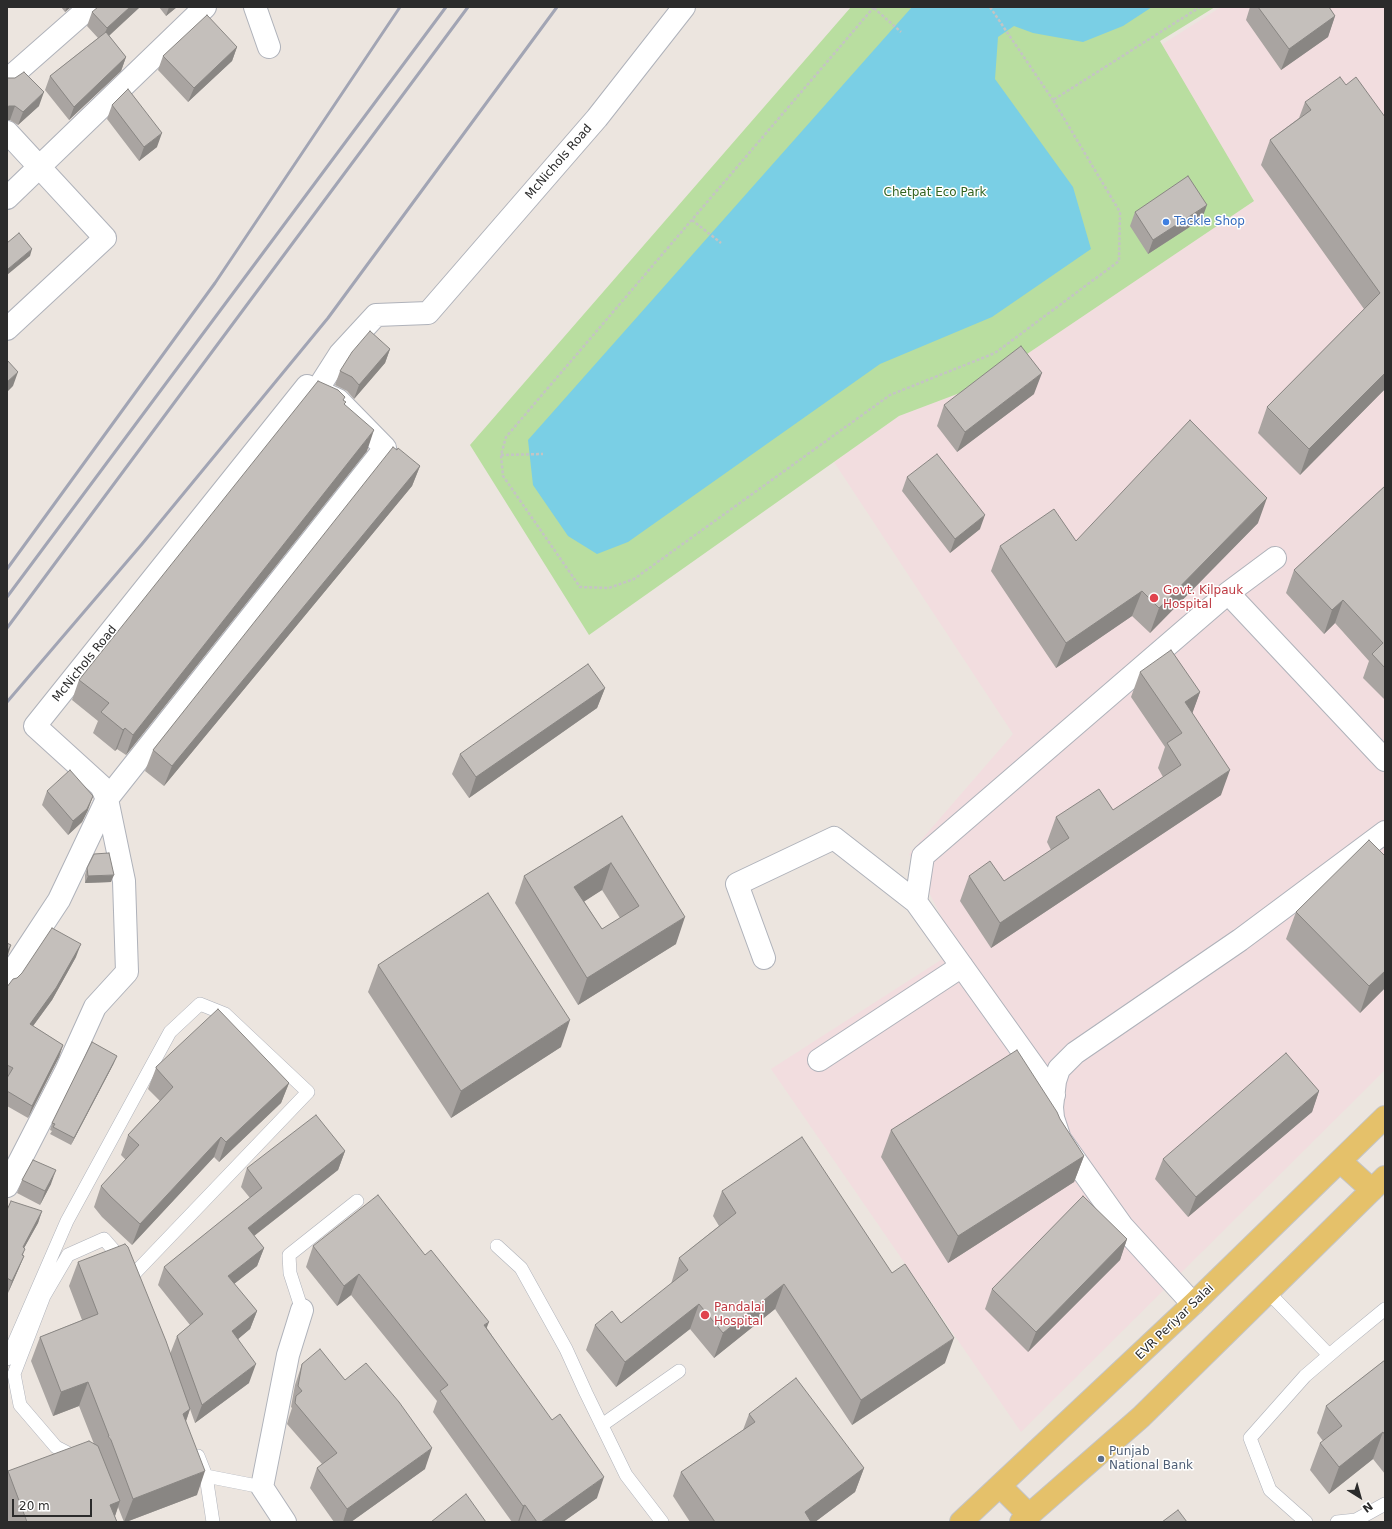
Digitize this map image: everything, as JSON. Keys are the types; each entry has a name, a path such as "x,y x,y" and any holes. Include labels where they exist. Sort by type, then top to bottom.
{"main road":[{"name":"EVR Periyar Salai","path":"961,1522 1193,1304 1385,1118"},
{"path":"1000,1486 1025,1519 1141,1417 1378,1184 1340,1161"}],"street":[{"path":"7,80 90,7"},
{"path":"7,198 41,167 205,7"},
{"path":"255,7 269,47"},
{"name":"McNichols Road","path":"107,799 101,786 35,726 307,386 317,390 340,354 376,315 428,313 597,118 684,7"},
{"path":"7,132 106,238 7,329"},
{"path":"7,979 59,900 107,799 385,448 338,400 317,390"},
{"path":"916,902 922,856 1228,593 1276,558"},
{"path":"1228,593 1385,760"},
{"path":"7,1186 66,1071 95,1007 127,972 124,881 107,799"},
{"path":"1193,1304 1122,1226 1060,1138 1053,1118 1052,1107 1055,1081 1059,1069 1075,1053 1240,940 1385,832"},
{"path":"764,958 737,884 834,838 916,902 1054,1095"},
{"path":"819,1060 962,966"},
{"path":"286,1522 262,1487 288,1355 302,1310"}],"lane":[{"path":"7,1359 67,1221 170,1032 200,1004 225,1014 308,1092 133,1274"},
{"path":"302,1310 290,1273 288,1255 357,1200"},
{"path":"88,1463 56,1447 20,1405 14,1374 44,1296 68,1255 104,1239 133,1274 139,1289"},
{"path":"497,1246 521,1268 566,1349 626,1475 662,1522"},
{"path":"1268,1292 1329,1355"},
{"path":"1306,1522 1270,1490 1250,1438 1306,1376 1385,1309"},
{"path":"602,1425 679,1371"},
{"path":"195,1446 206,1476 213,1522"},
{"path":"206,1476 262,1487"},
{"path":"1336,1522 1356,1520 1385,1504"}],"path":[{"path":"901,32 874,7 506,437 501,455 503,476 580,587 609,588 634,579 890,395 995,354 1119,261 1120,212 1053,100 990,7"},
{"path":"1053,100 1200,7"},
{"path":"692,220 721,243"},
{"path":"501,455 543,454"}],"shaded area":[{"name":"Govt. Kilpauk Hospital","path":"1221,7 1385,7 1385,1070 1021,1432 771,1069 958,949 909,854 1013,734 834,462 899,416 981,385 1155,49"}],"green space":[{"name":"Chetpat Eco Park","path":"851,7 1215,7 1160,41 1254,201 981,385 899,416 589,635 470,445"}],"water":[{"path":"912,7 1152,7 1123,26 1083,42 1033,33 1014,26 998,37 995,79 1073,187 1091,249 992,317 880,364 628,542 597,554 568,536 533,485 528,440"}],"building":[{"path":"98,7 130,7 107,28 92,12"},
{"path":"1258,7 1329,7 1335,16 1289,49"},
{"path":"207,15 237,47 194,88 163,56"},
{"path":"106,32 126,57 74,107 50,76"},
{"path":"24,72 44,92 23,112 15,106 7,107 7,77 15,78"},
{"path":"1340,77 1346,85 1356,77 1385,117 1385,373 1309,449 1267,407 1380,293 1270,140 1311,110 1305,102"},
{"path":"128,89 162,133 144,147 112,105"},
{"name":"Tackle Shop","path":"1188,176 1207,205 1153,240 1135,212"},
{"path":"19,233 32,249 8,269 7,243"},
{"path":"370,331 390,349 359,385 352,377 340,371 352,352"},
{"path":"1021,346 1042,373 965,432 944,405"},
{"path":"7,360 18,372 7,382"},
{"path":"318,381 338,390 345,397 343,400 346,402 344,404 374,430 133,735 125,728 123,730 101,712 109,703 79,680"},
{"path":"1190,420 1267,498 1159,608 1142,591 1066,643 1000,546 1054,509 1076,541"},
{"path":"393,447 397,450 398,448 420,466 172,766 153,750"},
{"path":"937,454 985,515 955,539 907,477"},
{"path":"1385,486 1385,668 1372,654 1383,643 1343,600 1332,610 1294,570"},
{"path":"1171,650 1200,692 1185,702 1230,770 1000,923 969,876 990,861 1004,881 1069,838 1056,817 1099,789 1113,810 1181,765 1167,743 1182,733 1140,672"},
{"path":"588,664 605,688 476,777 460,754"},
{"path":"70,770 93,796 87,809 73,821 47,791"},
{"path":"622,816 685,917 587,978 524,876","holes":["611,863 639,906 602,929 574,887"]},
{"path":"1369,840 1385,856 1385,971 1369,986 1296,912"},
{"path":"109,853 114,875 88,876 87,868 94,854"},
{"path":"488,893 570,1020 461,1091 378,965"},
{"path":"52,928 81,944 56,988 30,1024 63,1045 32,1106 7,1091 7,1078 13,1068 7,1065 7,987 13,979 17,978 22,973"},
{"path":"7,943 11,945 7,952"},
{"path":"218,1009 289,1083 226,1142 221,1137 140,1224 101,1186 139,1145 128,1135 173,1087 156,1067"},
{"path":"92,1042 117,1056 74,1138 53,1127 55,1124 52,1123"},
{"path":"1017,1050 1084,1156 958,1236 891,1130"},
{"path":"1286,1053 1319,1091 1196,1197 1163,1159"},
{"path":"316,1115 345,1151 248,1228 264,1248 228,1276 257,1311 232,1331 256,1364 202,1405 177,1336 203,1314 164,1267 262,1188 247,1168"},
{"path":"802,1137 892,1273 905,1264 954,1338 861,1400 784,1284 723,1333 699,1304 625,1362 595,1325 612,1311 621,1323 688,1270 679,1258 736,1213 722,1191"},
{"path":"33,1160 56,1170 45,1191 22,1180"},
{"path":"378,1195 425,1255 431,1250 489,1322 484,1325 552,1420 560,1414 604,1477 541,1522 537,1522 525,1505 523,1506 440,1391 448,1385 359,1274 344,1286 313,1246"},
{"path":"1083,1196 1127,1239 1036,1332 992,1289"},
{"path":"11,1201 42,1211 23,1247 25,1249 22,1255 24,1256 12,1281 7,1278 7,1210"},
{"path":"125,1244 128,1247 166,1341 190,1409 183,1414 205,1471 133,1499 88,1382 61,1392 40,1337 98,1314 78,1262"},
{"path":"320,1349 345,1380 366,1363 399,1402 432,1448 347,1509 317,1468 337,1453 295,1403 296,1396 302,1391 298,1386 302,1364"},
{"path":"1385,1360 1385,1435 1383,1432 1339,1467 1320,1443 1342,1426 1326,1406"},
{"path":"796,1378 864,1468 805,1512 811,1522 715,1522 681,1472 755,1422 749,1414"},
{"path":"89,1441 98,1446 120,1501 110,1505 117,1522 27,1522 8,1471"},
{"path":"466,1494 486,1522 431,1522"},
{"path":"1178,1510 1187,1522 1162,1522"}],"railway":[{"path":"7,569 215,283 400,7"},
{"path":"7,597 446,7"},
{"path":"7,628 468,7"},
{"path":"7,702 142,544 328,318 557,7"}],"place":[{"name":"Tackle Shop","path":"1166,222"},
{"name":"Govt. Kilpauk Hospital","path":"1154,598"},
{"name":"Pandalai Hospital","path":"705,1315"},
{"name":"Punjab National Bank","path":"1101,1459"}]}
